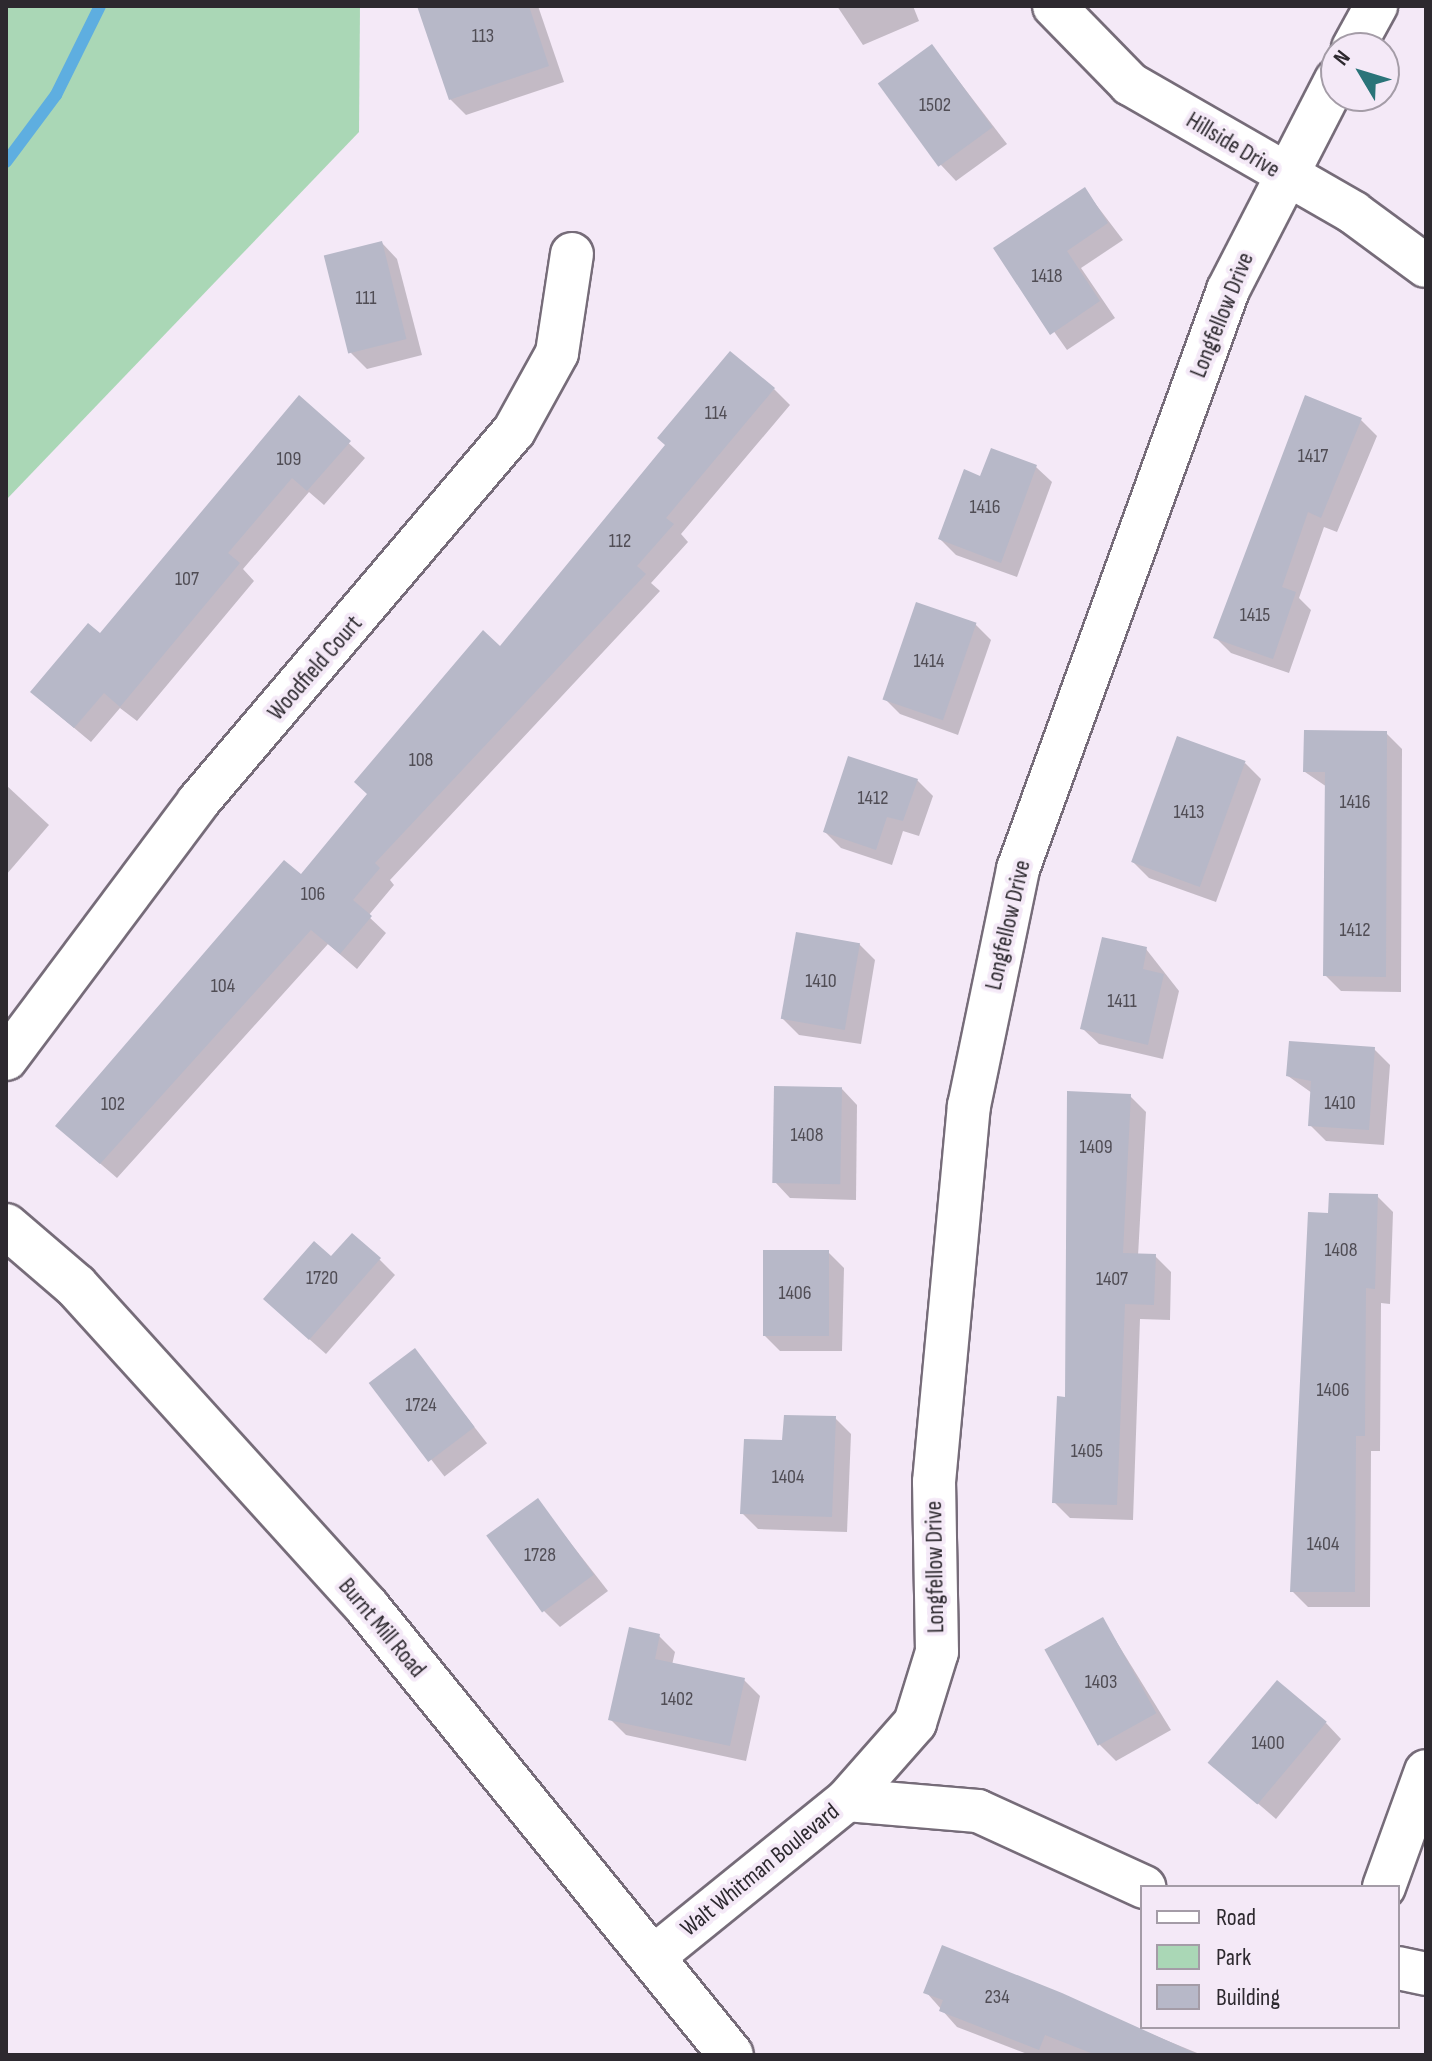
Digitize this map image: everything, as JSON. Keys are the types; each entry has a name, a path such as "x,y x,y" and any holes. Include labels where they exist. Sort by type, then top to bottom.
{"main road":[{"name":"Burnt Mill Road","path":"6,1226 76,1286 367,1607 731,2055"}],"street":[{"name":"Hillside Drive","path":"1054,6 1130,84 1354,213 1426,266"},
{"path":"1362,32 1376,6"},
{"name":"Longfellow Drive","path":"847,1800 915,1723 937,1652 934,1482 969,1106 1018,869 1228,290 1320,110"},
{"name":"Woodfield Court","path":"6,1059 198,802 514,431 557,353 572,254"},
{"path":"1385,1885 1426,1771"},
{"name":"Walt Whitman Boulevard","path":"653,1957 847,1800 978,1811 1140,1885"},
{"path":"1400,1968 1426,1974"}],"green space":[{"path":"6,6 360,6 359,132 6,500"}],"building":[{"path":"417,6 529,6 549,66 449,100"},
{"path":"932,44 993,127 938,167 878,83"},
{"path":"1085,187 1108,223 1067,251 1100,301 1050,335 993,248"},
{"path":"382,241 406,339 348,354 324,256"},
{"path":"730,351 775,388 666,518 674,524 637,566 646,574 375,863 380,868 353,900 372,916 340,954 311,930 100,1164 55,1126 284,860 301,874 367,794 354,782 483,630 500,646 665,445 657,438"},
{"path":"299,395 351,441 307,491 292,478 228,553 240,563 120,707 104,693 74,728 30,692 88,623 100,633"},
{"path":"1305,395 1362,418 1321,518 1308,512 1282,587 1296,592 1273,659 1213,638"},
{"path":"991,448 1037,465 1001,563 938,539 964,469 980,476"},
{"path":"916,602 977,623 943,720 882,699"},
{"path":"1304,730 1387,731 1386,977 1323,976 1325,772 1303,772"},
{"path":"1177,736 1246,761 1200,887 1131,862"},
{"path":"848,756 918,779 903,821 887,817 876,850 823,832"},
{"path":"796,932 860,943 845,1030 781,1019"},
{"path":"1102,937 1147,947 1143,969 1164,974 1148,1045 1080,1029"},
{"path":"1289,1041 1375,1047 1369,1130 1308,1126 1311,1081 1286,1076"},
{"path":"774,1086 842,1087 840,1184 772,1183"},
{"path":"1067,1091 1131,1094 1123,1253 1156,1254 1154,1305 1125,1304 1117,1505 1052,1503 1057,1396 1065,1397"},
{"path":"1329,1193 1378,1194 1375,1289 1366,1288 1365,1436 1356,1436 1355,1592 1290,1592 1308,1212 1328,1213"},
{"path":"352,1233 381,1258 309,1340 263,1299 314,1241 331,1256"},
{"path":"763,1250 829,1250 829,1336 763,1336"},
{"path":"415,1348 475,1427 428,1462 369,1383"},
{"path":"784,1415 836,1416 832,1517 740,1514 744,1439 782,1440"},
{"path":"538,1498 594,1575 542,1612 486,1536"},
{"path":"1103,1617 1156,1713 1098,1746 1044,1649"},
{"path":"629,1627 660,1634 655,1659 745,1678 730,1746 608,1720"},
{"path":"1277,1680 1327,1722 1257,1805 1208,1763"},
{"path":"942,1945 1062,1993 1199,2055 1096,2055 1045,2035 1039,2050 939,2011 943,2000 923,1993"}],"waterway":[{"path":"6,162 56,95 100,6"}]}
